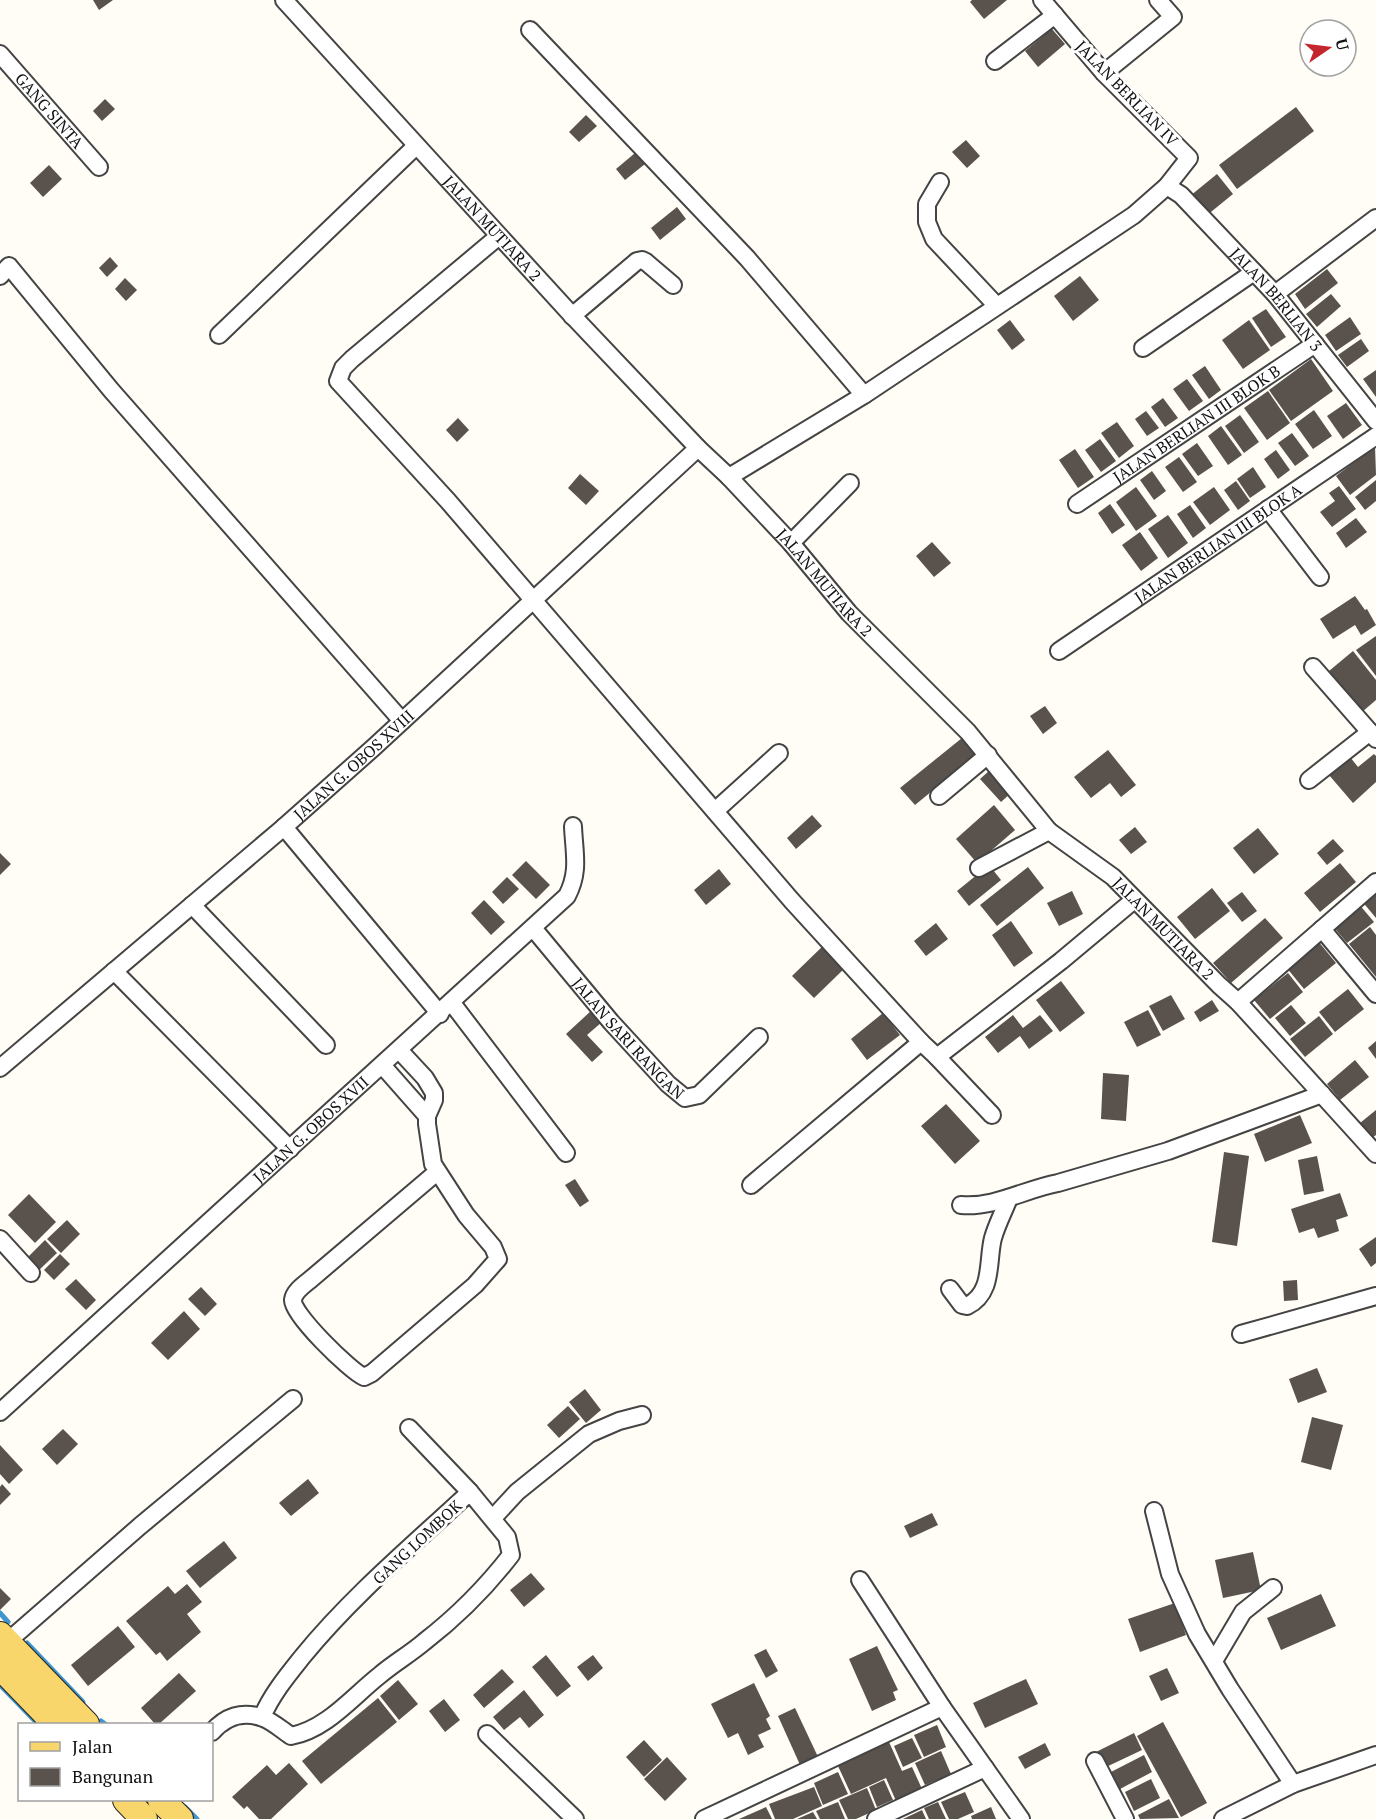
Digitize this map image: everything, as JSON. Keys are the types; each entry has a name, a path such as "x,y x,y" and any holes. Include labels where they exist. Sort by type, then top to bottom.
{"main road":[{"path":"3,1638 84,1723"},
{"path":"0,1666 54,1723"},
{"path":"127,1801 144,1819"},
{"path":"162,1801 180,1819"}],"street":[{"name":"JALAN MUTIARA 2","path":"285,0 572,316 791,543 849,613 968,732 1049,831 1113,877 1238,1002 1376,1154"},
{"name":"JALAN BERLIAN IV","path":"1042,0 1104,73 1189,158 1167,186"},
{"path":"1104,73 1173,17 1158,0"},
{"path":"995,61 1055,15"},
{"path":"530,30 747,258 864,395"},
{"name":"GANG SINTA","path":"0,54 99,167"},
{"path":"219,335 416,146"},
{"path":"940,182 927,204 927,222 934,239 996,305"},
{"path":"729,477 864,395 1134,215 1167,186"},
{"name":"JALAN BERLIAN 3","path":"1167,186 1181,195 1275,294 1376,422"},
{"path":"1275,294 1376,218"},
{"path":"499,236 352,359 343,368 338,381 448,501 792,901 921,1042 992,1115"},
{"path":"572,316 637,261 646,262 673,285"},
{"path":"0,276 9,266 111,390 402,721"},
{"path":"1143,348 1254,272"},
{"name":"JALAN BERLIAN III BLOK B","path":"1077,504 1315,344"},
{"name":"JALAN BERLIAN III BLOK A","path":"1059,651 1376,436"},
{"name":"JALAN G. OBOS XVIII","path":"0,1068 284,827 698,448"},
{"path":"791,543 850,483"},
{"path":"1268,509 1320,577"},
{"path":"1309,780 1373,736 1313,667"},
{"path":"715,811 779,753"},
{"path":"939,796 988,755"},
{"name":"JALAN G. OBOS XVII","path":"0,1412 567,896 576,872 573,826"},
{"path":"284,827 446,1008 566,1153"},
{"path":"979,868 1049,831"},
{"path":"1238,1002 1376,882"},
{"path":"937,1057 1061,961 1134,900"},
{"path":"192,905 326,1045"},
{"name":"JALAN SARI RANGAN","path":"532,928 618,1030 668,1084 685,1098 699,1095 759,1037"},
{"path":"1322,929 1376,994"},
{"path":"114,971 290,1149"},
{"path":"751,1185 921,1042"},
{"path":"399,1050 431,1085 434,1100 427,1116 433,1164 466,1215 493,1247 498,1259 475,1285 372,1373 364,1377 351,1369 305,1322 293,1307 292,1300 296,1292 311,1278 437,1172"},
{"path":"382,1065 427,1116"},
{"path":"961,1205 983,1205 1168,1151 1322,1094"},
{"path":"950,1289 962,1305 967,1306 979,1296 986,1286 993,1238 1009,1198"},
{"path":"0,1239 31,1273"},
{"path":"1241,1334 1376,1296"},
{"path":"3,1638 293,1399"},
{"path":"493,1518 517,1492 589,1434 619,1421 642,1415"},
{"path":"409,1428 470,1492"},
{"name":"GANG LOMBOK","path":"470,1492 493,1518 507,1537 511,1555 494,1578 426,1641 380,1674 321,1725 306,1733 291,1736 262,1717 269,1700 281,1683 331,1622 470,1492"},
{"path":"1154,1511 1170,1574 1197,1634 1293,1784"},
{"path":"860,1580 942,1707 1021,1819"},
{"path":"1214,1661 1243,1612 1273,1588"},
{"path":"704,1819 942,1707"},
{"path":"213,1731 223,1720 239,1715 262,1717"},
{"path":"487,1734 575,1819"},
{"path":"1224,1819 1293,1784 1376,1755"},
{"path":"1095,1761 1125,1819"},
{"path":"876,1819 984,1768"}],"building":[{"path":"93,0 113,0 99,10"},
{"path":"972,0 1007,0 984,19 970,2"},
{"path":"1052,29 1065,44 1038,67 1025,51"},
{"path":"105,99 115,109 102,121 93,111"},
{"path":"1296,107 1314,131 1237,189 1219,165"},
{"path":"586,115 597,126 579,142 569,132"},
{"path":"966,140 980,156 967,168 952,152"},
{"path":"635,153 645,164 625,180 616,169"},
{"path":"49,165 62,179 43,197 30,183"},
{"path":"1217,174 1233,194 1206,216 1190,196"},
{"path":"677,207 686,219 660,240 651,228"},
{"path":"110,257 118,266 107,277 99,268"},
{"path":"1327,269 1338,283 1305,309 1295,294"},
{"path":"1080,276 1099,300 1073,321 1054,296"},
{"path":"125,278 137,290 126,301 115,289"},
{"path":"1331,294 1341,306 1317,327 1306,314"},
{"path":"1266,309 1286,337 1271,347 1252,318"},
{"path":"1350,317 1361,334 1336,351 1325,335"},
{"path":"1010,320 1025,340 1012,350 997,330"},
{"path":"1249,320 1270,350 1243,369 1222,340"},
{"path":"1361,339 1369,351 1347,367 1338,355"},
{"path":"1311,359 1333,391 1291,421 1269,390"},
{"path":"1205,366 1221,390 1209,399 1192,375"},
{"path":"1376,370 1376,397 1363,379"},
{"path":"1187,379 1203,401 1189,411 1173,389"},
{"path":"1268,391 1290,423 1267,440 1244,408"},
{"path":"1163,398 1178,418 1165,427 1151,407"},
{"path":"1346,403 1362,425 1343,439 1327,416"},
{"path":"1314,410 1332,436 1313,449 1295,424"},
{"path":"1146,411 1159,428 1147,436 1135,419"},
{"path":"1240,415 1259,442 1244,453 1225,426"},
{"path":"458,418 469,430 457,442 446,430"},
{"path":"1117,422 1134,446 1119,458 1101,433"},
{"path":"1221,426 1242,455 1228,465 1208,436"},
{"path":"1292,433 1309,456 1295,466 1278,443"},
{"path":"1100,439 1116,461 1101,472 1085,450"},
{"path":"1197,443 1213,466 1198,476 1182,454"},
{"path":"1375,446 1376,475 1350,495 1336,476"},
{"path":"1075,449 1094,477 1078,488 1059,460"},
{"path":"1276,450 1290,470 1278,479 1264,459"},
{"path":"1179,457 1197,482 1183,492 1165,467"},
{"path":"1253,467 1266,487 1250,498 1237,479"},
{"path":"1152,471 1166,491 1154,500 1140,480"},
{"path":"580,474 599,491 586,505 568,488"},
{"path":"1376,480 1376,501 1365,510 1355,497"},
{"path":"1236,481 1250,501 1238,510 1224,490"},
{"path":"1339,486 1356,509 1332,527 1320,512 1335,501 1329,493"},
{"path":"1136,487 1157,516 1136,531 1116,502"},
{"path":"1214,487 1230,510 1210,525 1193,502"},
{"path":"1110,504 1125,525 1112,534 1098,513"},
{"path":"1190,505 1206,528 1193,538 1177,514"},
{"path":"1168,515 1188,543 1168,558 1148,529"},
{"path":"1356,518 1367,532 1346,548 1336,533"},
{"path":"1140,532 1158,558 1141,571 1122,545"},
{"path":"932,542 951,563 934,577 916,556"},
{"path":"1355,596 1365,610 1367,609 1376,625 1361,635 1355,625 1333,639 1320,619"},
{"path":"1376,636 1376,676 1356,650"},
{"path":"1353,651 1376,680 1376,700 1362,712 1329,671"},
{"path":"1045,706 1057,723 1043,734 1030,716"},
{"path":"962,738 976,755 915,805 900,788"},
{"path":"1108,750 1136,785 1121,797 1110,783 1091,798 1074,777"},
{"path":"1374,754 1376,756 1376,782 1353,803 1329,775 1350,757 1358,767"},
{"path":"990,770 1011,793 1001,802 980,779"},
{"path":"994,805 1015,830 977,863 956,839"},
{"path":"812,815 822,826 796,849 787,838"},
{"path":"1135,827 1147,842 1131,854 1119,840"},
{"path":"1258,828 1279,854 1254,874 1233,848"},
{"path":"1333,839 1344,851 1327,865 1317,853"},
{"path":"0,853 11,864 0,875"},
{"path":"526,861 550,885 536,899 512,875"},
{"path":"1340,863 1356,882 1320,912 1304,893"},
{"path":"989,865 1001,880 969,906 957,891"},
{"path":"1028,867 1044,888 997,926 980,905"},
{"path":"719,869 731,884 706,905 694,890"},
{"path":"507,877 519,889 503,904 492,892"},
{"path":"1376,887 1376,918 1361,900"},
{"path":"1212,888 1230,911 1195,939 1177,917"},
{"path":"1072,891 1083,914 1059,926 1047,903"},
{"path":"1242,892 1257,911 1242,922 1227,903"},
{"path":"484,900 505,922 491,935 471,913"},
{"path":"1358,903 1374,922 1347,943 1332,925"},
{"path":"1265,918 1283,938 1231,983 1213,963"},
{"path":"1011,921 1033,953 1014,967 992,935"},
{"path":"936,923 948,939 926,956 914,941"},
{"path":"1370,927 1376,935 1376,977 1349,944"},
{"path":"1318,941 1336,963 1304,989 1286,967"},
{"path":"827,942 848,965 814,998 792,976"},
{"path":"1288,973 1303,992 1270,1019 1254,1000"},
{"path":"1061,981 1085,1013 1060,1032 1036,1000"},
{"path":"1348,989 1364,1009 1335,1032 1319,1012"},
{"path":"1171,995 1185,1019 1163,1031 1149,1006"},
{"path":"1212,1000 1219,1011 1200,1022 1194,1012"},
{"path":"1291,1005 1306,1023 1290,1036 1275,1018"},
{"path":"592,1010 602,1022 587,1035 603,1052 592,1062 566,1034"},
{"path":"1148,1010 1161,1035 1137,1047 1124,1022"},
{"path":"883,1013 900,1035 867,1060 851,1039"},
{"path":"1013,1015 1023,1028 1040,1015 1053,1031 1029,1049 1020,1036 998,1053 985,1037"},
{"path":"1319,1016 1333,1034 1305,1057 1290,1039"},
{"path":"1376,1041 1376,1059 1368,1048"},
{"path":"1355,1060 1369,1077 1340,1100 1327,1084"},
{"path":"1103,1073 1129,1075 1126,1121 1101,1119"},
{"path":"946,1104 980,1141 955,1164 921,1126"},
{"path":"1376,1110 1376,1135 1372,1138 1360,1123"},
{"path":"1300,1115 1312,1143 1265,1162 1254,1134"},
{"path":"1224,1152 1249,1156 1237,1246 1212,1242"},
{"path":"1317,1156 1324,1191 1304,1195 1298,1160"},
{"path":"575,1179 589,1201 580,1207 565,1185"},
{"path":"1340,1193 1348,1216 1336,1220 1339,1231 1318,1238 1314,1228 1299,1233 1291,1209"},
{"path":"29,1194 56,1222 35,1243 8,1215"},
{"path":"67,1220 80,1234 61,1253 47,1239"},
{"path":"1376,1237 1376,1263 1371,1267 1359,1249"},
{"path":"45,1240 57,1253 38,1271 26,1259"},
{"path":"60,1254 70,1264 54,1280 44,1270"},
{"path":"76,1279 96,1300 86,1310 65,1289"},
{"path":"1297,1280 1298,1300 1284,1301 1283,1281"},
{"path":"201,1287 217,1304 205,1316 188,1299"},
{"path":"184,1311 200,1329 168,1360 151,1343"},
{"path":"1317,1368 1327,1392 1298,1403 1289,1379"},
{"path":"585,1389 601,1410 586,1423 569,1402"},
{"path":"568,1406 580,1419 559,1438 547,1425"},
{"path":"1312,1417 1343,1425 1331,1470 1301,1462"},
{"path":"63,1429 78,1444 57,1465 42,1449"},
{"path":"0,1445 23,1470 9,1484 0,1474"},
{"path":"308,1479 319,1493 291,1516 279,1503"},
{"path":"2,1484 11,1494 0,1505 0,1487"},
{"path":"932,1513 938,1525 910,1538 904,1526"},
{"path":"224,1541 237,1558 200,1588 186,1571"},
{"path":"1253,1552 1261,1590 1223,1598 1215,1560"},
{"path":"531,1573 545,1589 524,1607 510,1590"},
{"path":"187,1584 202,1602 187,1614 201,1632 167,1661 160,1652 156,1655 126,1621 168,1586 175,1594"},
{"path":"0,1588 11,1599 0,1610"},
{"path":"1321,1594 1336,1626 1281,1650 1267,1618"},
{"path":"1175,1603 1186,1635 1140,1652 1128,1619"},
{"path":"118,1626 135,1647 88,1686 71,1665"},
{"path":"877,1646 898,1690 893,1692 896,1700 872,1711 849,1659"},
{"path":"766,1649 778,1671 766,1678 754,1655"},
{"path":"546,1655 571,1686 557,1697 532,1667"},
{"path":"593,1655 603,1668 588,1681 577,1667"},
{"path":"1167,1668 1179,1693 1161,1701 1149,1676"},
{"path":"502,1669 514,1682 484,1708 473,1695"},
{"path":"179,1673 196,1691 160,1723 154,1723 141,1708"},
{"path":"1026,1679 1038,1704 985,1728 973,1703"},
{"path":"398,1680 418,1704 399,1720 380,1696"},
{"path":"754,1683 770,1716 766,1719 771,1729 758,1735 764,1747 748,1755 738,1733 728,1738 711,1704"},
{"path":"524,1690 544,1715 529,1728 520,1717 504,1730 493,1717"},
{"path":"378,1698 397,1722 321,1784 302,1761"},
{"path":"444,1699 460,1720 445,1732 429,1711"},
{"path":"795,1708 819,1759 801,1767 778,1716"},
{"path":"1163,1722 1207,1803 1181,1817 1137,1736"},
{"path":"937,1725 946,1747 924,1757 914,1735"},
{"path":"1134,1733 1142,1750 1104,1768 1096,1752"},
{"path":"912,1738 922,1758 903,1767 894,1746"},
{"path":"644,1740 662,1760 644,1777 626,1757"},
{"path":"889,1742 902,1771 912,1767 922,1789 896,1801 886,1778 851,1794 838,1766"},
{"path":"1045,1743 1051,1755 1025,1769 1018,1757"},
{"path":"941,1751 951,1774 925,1785 915,1763"},
{"path":"1144,1755 1152,1772 1120,1789 1111,1772"},
{"path":"667,1757 687,1779 665,1801 644,1779"},
{"path":"289,1763 308,1784 271,1819 259,1819 247,1806 244,1809 232,1797 267,1765 276,1775"},
{"path":"838,1772 848,1794 823,1805 814,1783"},
{"path":"1151,1779 1160,1798 1134,1811 1125,1792"},
{"path":"884,1780 893,1800 877,1807 869,1787"},
{"path":"814,1787 822,1806 793,1819 775,1819 769,1804"},
{"path":"867,1788 876,1810 856,1819 848,1819 839,1800"},
{"path":"965,1792 974,1812 958,1819 949,1819 941,1802"},
{"path":"1169,1799 1179,1818 1140,1819 1138,1815"},
{"path":"838,1802 845,1819 820,1819 816,1811"},
{"path":"938,1802 946,1819 929,1819 924,1808"},
{"path":"766,1807 772,1819 739,1819"},
{"path":"991,1807 996,1819 972,1819 971,1816"},
{"path":"922,1810 926,1819 903,1819"},
{"path":"813,1812 817,1819 797,1819"}],"waterway":[{"path":"0,1613 8,1622"},
{"path":"27,1643 83,1702"},
{"path":"0,1685 37,1723"},
{"path":"185,1807 197,1819"}]}
